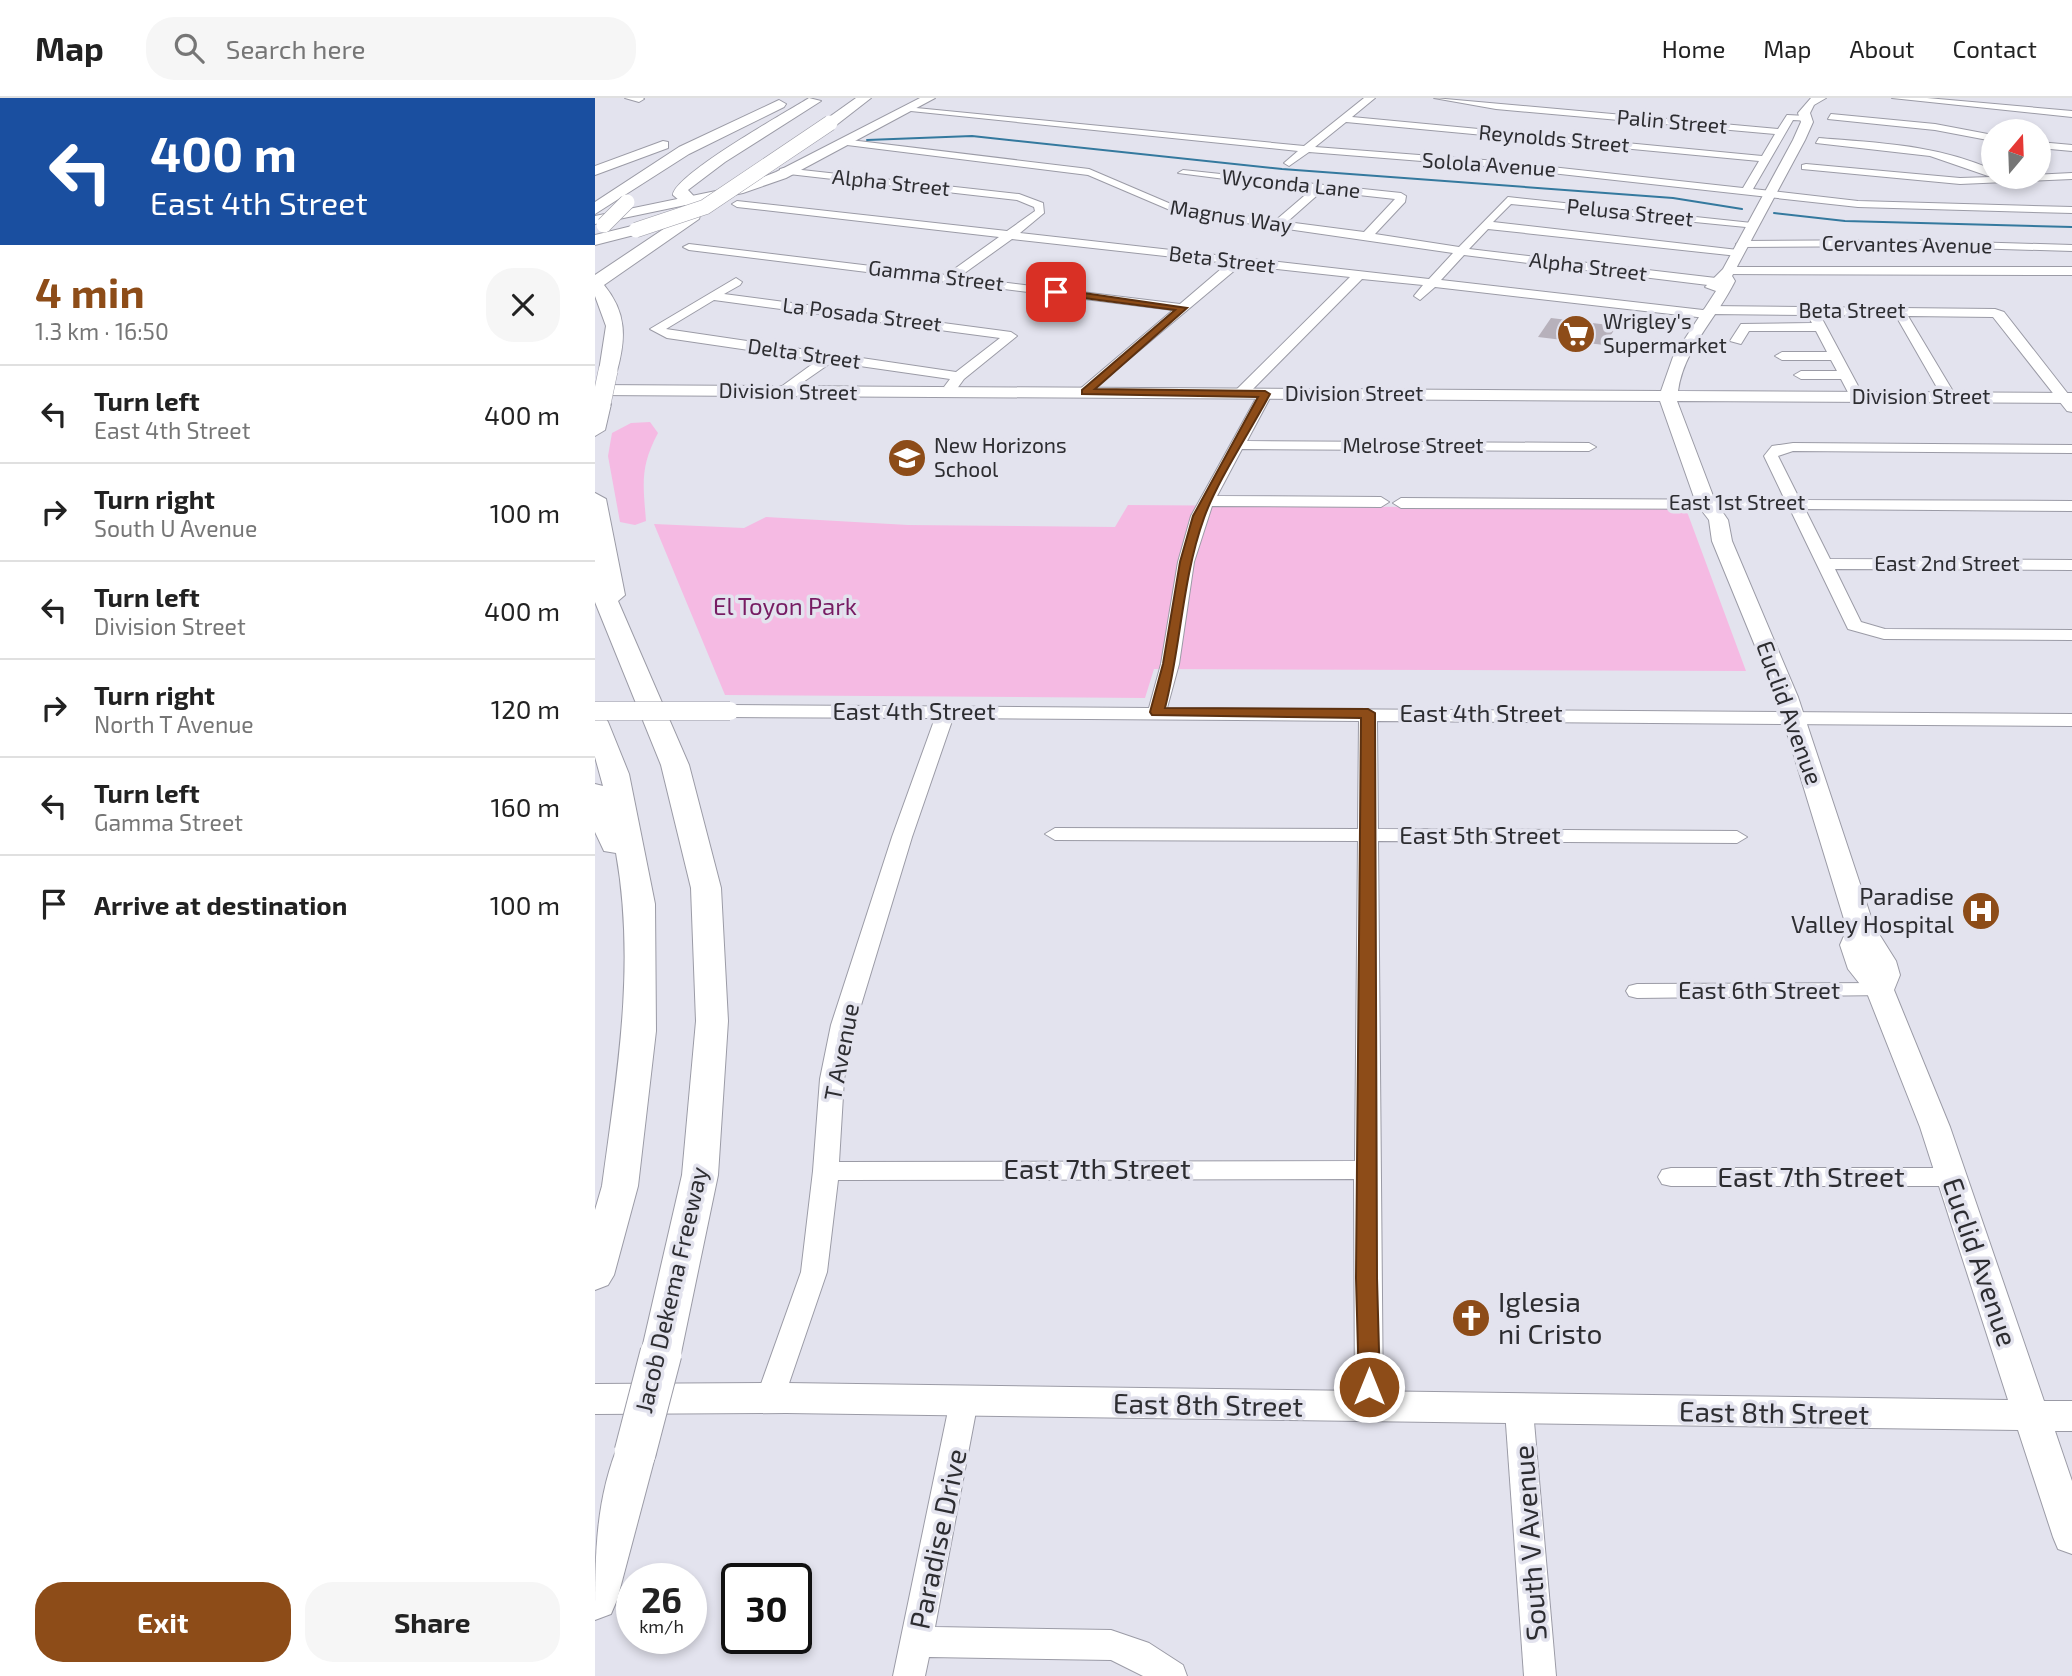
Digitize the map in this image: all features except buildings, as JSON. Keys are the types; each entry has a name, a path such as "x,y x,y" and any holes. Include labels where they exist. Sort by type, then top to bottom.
{"highway":[{"path":"595,171 789,98"},
{"path":"595,208 644,171 789,98"},
{"path":"595,240 674,219 705,207 865,98"},
{"path":"689,194 720,159 818,100"},
{"path":"597,223 685,163 818,100"},
{"path":"603,152 671,130"},
{"path":"595,430 598,397 618,335 611,309 595,285 604,275 691,219 695,206 687,189 715,191"},
{"path":"595,499 620,630"},
{"name":"Jacob Dekema Freeway","path":"595,574 675,765 706,888 712,1021 700,1175 661,1353 595,1600"},
{"path":"595,722 615,774 638,894 640,1031 620,1186 595,1275"},
{"path":"595,792 615,849 638,894"}],"main road":[{"path":"597,223 689,194 743,189 929,98"},
{"path":"1667,395 1680,361 1708,312 1722,295 1728,281 1723,277 1770,195 1807,118 1804,113 1810,103 1819,99"},
{"path":"715,191 784,171"},
{"name":"Division Street","path":"598,397 783,392 1086,392 1667,395 2069,402"},
{"name":"Euclid Avenue","path":"1667,395 1706,503 1699,510 1700,514 1705,525 1722,541 1793,718 1835,841 1861,929 1854,945 1862,969 1879,990 1952,1177 2072,1537"},
{"name":"East 8th Street","path":"595,1399 770,1398 2072,1416"}],"street":[{"path":"630,98 639,99"},
{"path":"1289,163 1370,98"},
{"name":"Palin Street","path":"1439,98 1781,132"},
{"path":"1897,98 2072,114"},
{"path":"1466,161 1520,108"},
{"name":"Solola Avenue","path":"906,110 1225,142 1466,161 1893,206 2072,210"},
{"path":"1790,197 1833,112 1981,136"},
{"path":"1746,192 1790,117 1807,118"},
{"name":"Reynolds Street","path":"1344,119 1765,159"},
{"path":"1144,134 1158,125"},
{"path":"1225,142 1236,133"},
{"path":"1819,141 1930,153 1981,168"},
{"name":"Magnus Way","path":"842,142 1077,170 1111,178 1166,207 1461,251"},
{"path":"2051,146 2072,148"},
{"path":"1077,170 1096,162"},
{"name":"Alpha Street","path":"784,171 1031,200 1040,209 1036,216 1007,235"},
{"name":"Wyconda Lane","path":"1183,173 1399,195 1400,202 1367,236"},
{"path":"1801,175 1946,180 1981,178"},
{"path":"2051,176 2072,176"},
{"path":"1278,224 1319,188"},
{"path":"2016,189 2039,209"},
{"name":"Pelusa Street","path":"1482,229 1508,200 1752,226"},
{"name":"Beta Street","path":"737,204 1358,276 1433,281 1708,312 1811,310 1995,313 2000,315 2069,402"},
{"path":"1420,296 1482,229"},
{"name":"Cervantes Avenue","path":"1482,229 1740,249 1903,243 2072,248"},
{"path":"950,278 1007,235"},
{"name":"Gamma Street","path":"689,247 1182,308"},
{"path":"2057,247 2072,265"},
{"name":"Alpha Street","path":"1461,251 1723,277 2072,271"},
{"path":"1086,392 1237,262"},
{"path":"1241,393 1358,276"},
{"path":"712,296 736,282"},
{"name":"Delta Street","path":"712,296 660,324 656,329 667,334 959,376"},
{"name":"La Posada Street","path":"712,296 1011,336 959,376"},
{"path":"1811,310 1857,397"},
{"path":"1899,311 1950,398"},
{"path":"1737,341 1745,327 1820,327"},
{"path":"1782,356 1835,355"},
{"path":"783,392 830,358"},
{"path":"1801,375 1845,375"},
{"path":"948,392 959,376"},
{"path":"1157,712 1170,664 1186,562 1199,516 1265,394"},
{"name":"Melrose Street","path":"1238,445 1589,447"},
{"path":"2072,449 1777,449 1771,456 1822,564 1854,625 1860,629 1884,634 2072,635"},
{"path":"1209,501 1381,502"},
{"name":"East 1st Street","path":"1401,503 2072,506"},
{"name":"East 2nd Street","path":"1822,564 2072,565"},
{"name":"East 4th Street","path":"595,711 1368,713 2072,720"},
{"name":"T Avenue","path":"770,1398 814,1272 826,1171 832,1079 843,1025 902,837 947,712"},
{"path":"1368,713 1366,836 1369,1408"},
{"name":"East 5th Street","path":"1055,834 1737,837"},
{"name":"East 6th Street","path":"1637,991 1879,990"},
{"name":"East 7th Street","path":"826,1171 1367,1170"},
{"name":"East 7th Street","path":"1671,1177 1952,1177"},
{"name":"Paradise Drive","path":"909,1676 964,1401"},
{"name":"South V Avenue","path":"1519,1410 1540,1676"},
{"path":"916,1642 1111,1645 1138,1654 1171,1676"}],"green space":[{"path":"650,422 658,433 648,456 644,476 646,521 635,525 620,522 608,456 612,433 631,423"},
{"name":"El Toyon Park","path":"1128,505 1686,509 1746,671 1154,669 1145,698 725,695 654,524 744,528 766,517 908,525 1115,527"}],"waterway":[{"path":"867,140 972,136 1282,169 1673,198 1742,209"},
{"path":"1774,213 1845,221 2072,227"}],"place":[{"name":"Wrigley's Supermarket","path":"1576,334"},
{"name":"New Horizons School","path":"907,458"},
{"name":"Paradise Valley Hospital","path":"1981,911"},
{"name":"Iglesia ni Cristo","path":"1471,1318"}],"route":[{"path":"1056,292 1182,308 1086,392 1265,394 1199,516 1186,562 1170,664 1157,712 1368,713 1366,862 1369,1387"}]}
